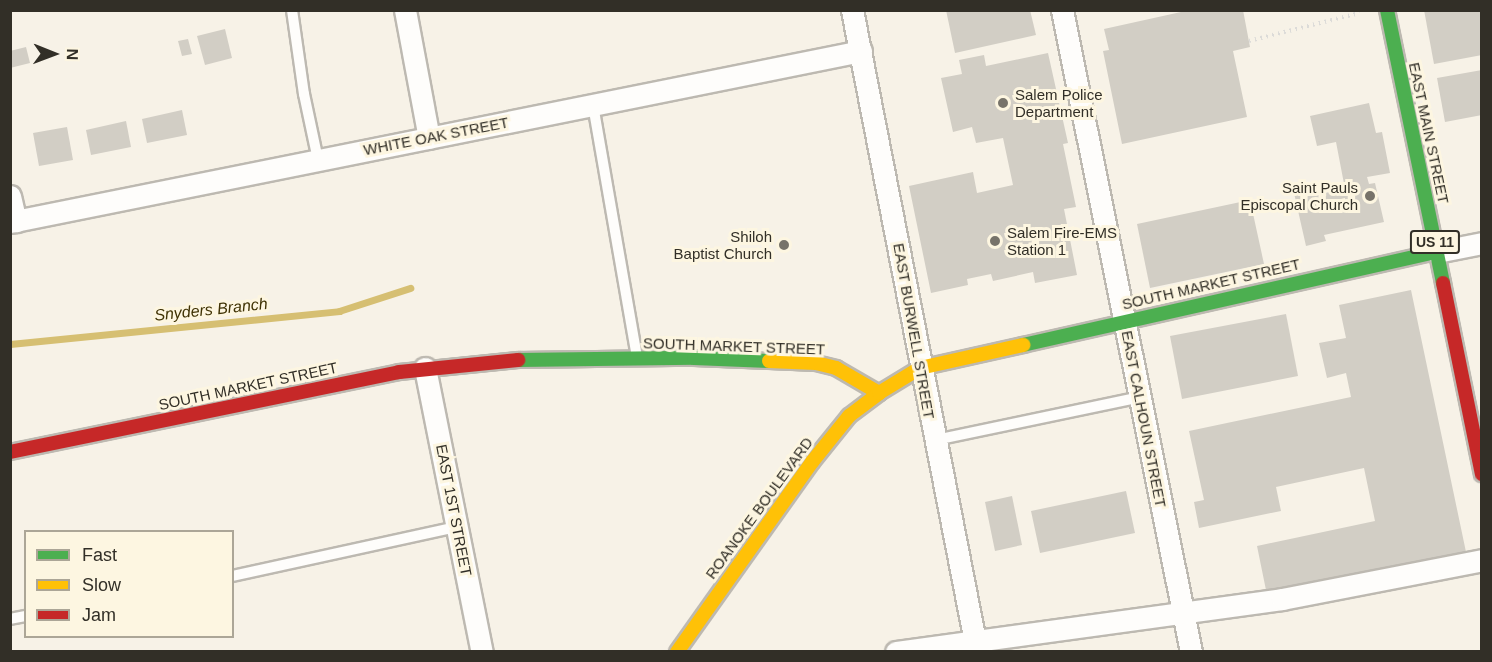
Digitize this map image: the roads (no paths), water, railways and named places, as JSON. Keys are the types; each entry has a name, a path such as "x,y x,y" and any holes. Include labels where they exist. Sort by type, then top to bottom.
{"street":[{"path":"405,10 429,138"},
{"name":"EAST BURWELL STREET","path":"852,10 886,173 920,368 976,646"},
{"name":"EAST CALHOUN STREET","path":"1062,10 1191,651"},
{"name":"EAST MAIN STREET","path":"1387,10 1482,474"},
{"name":"WHITE OAK STREET","path":"13,221 861,51"},
{"path":"10,196 13,221"},
{"path":"1437,252 1482,243"},
{"name":"SOUTH MARKET STREET","path":"10,452 425,368 497,360 637,359 816,363 836,368 862,381 879,393 920,368 1437,252"},
{"name":"EAST 1ST STREET","path":"425,368 482,651"},
{"name":"ROANOKE BOULEVARD","path":"677,651 812,462 849,416 879,393"},
{"path":"907,651 976,646 1282,599 1482,560"}],"lane":[{"path":"292,10 304,94 318,160"},
{"path":"593,105 637,359"},
{"path":"935,440 1140,396"},
{"path":"234,576 457,527"}],"waterway":[{"name":"Snyders Branch","path":"10,344 339,311 410,288"}],"place":[{"name":"Salem Police Department","path":"1003,103"},
{"name":"Saint Pauls Episcopal Church","path":"1370,196"},
{"name":"Salem Fire-EMS Station 1","path":"995,241"},
{"name":"Shiloh Baptist Church","path":"784,245"}]}
